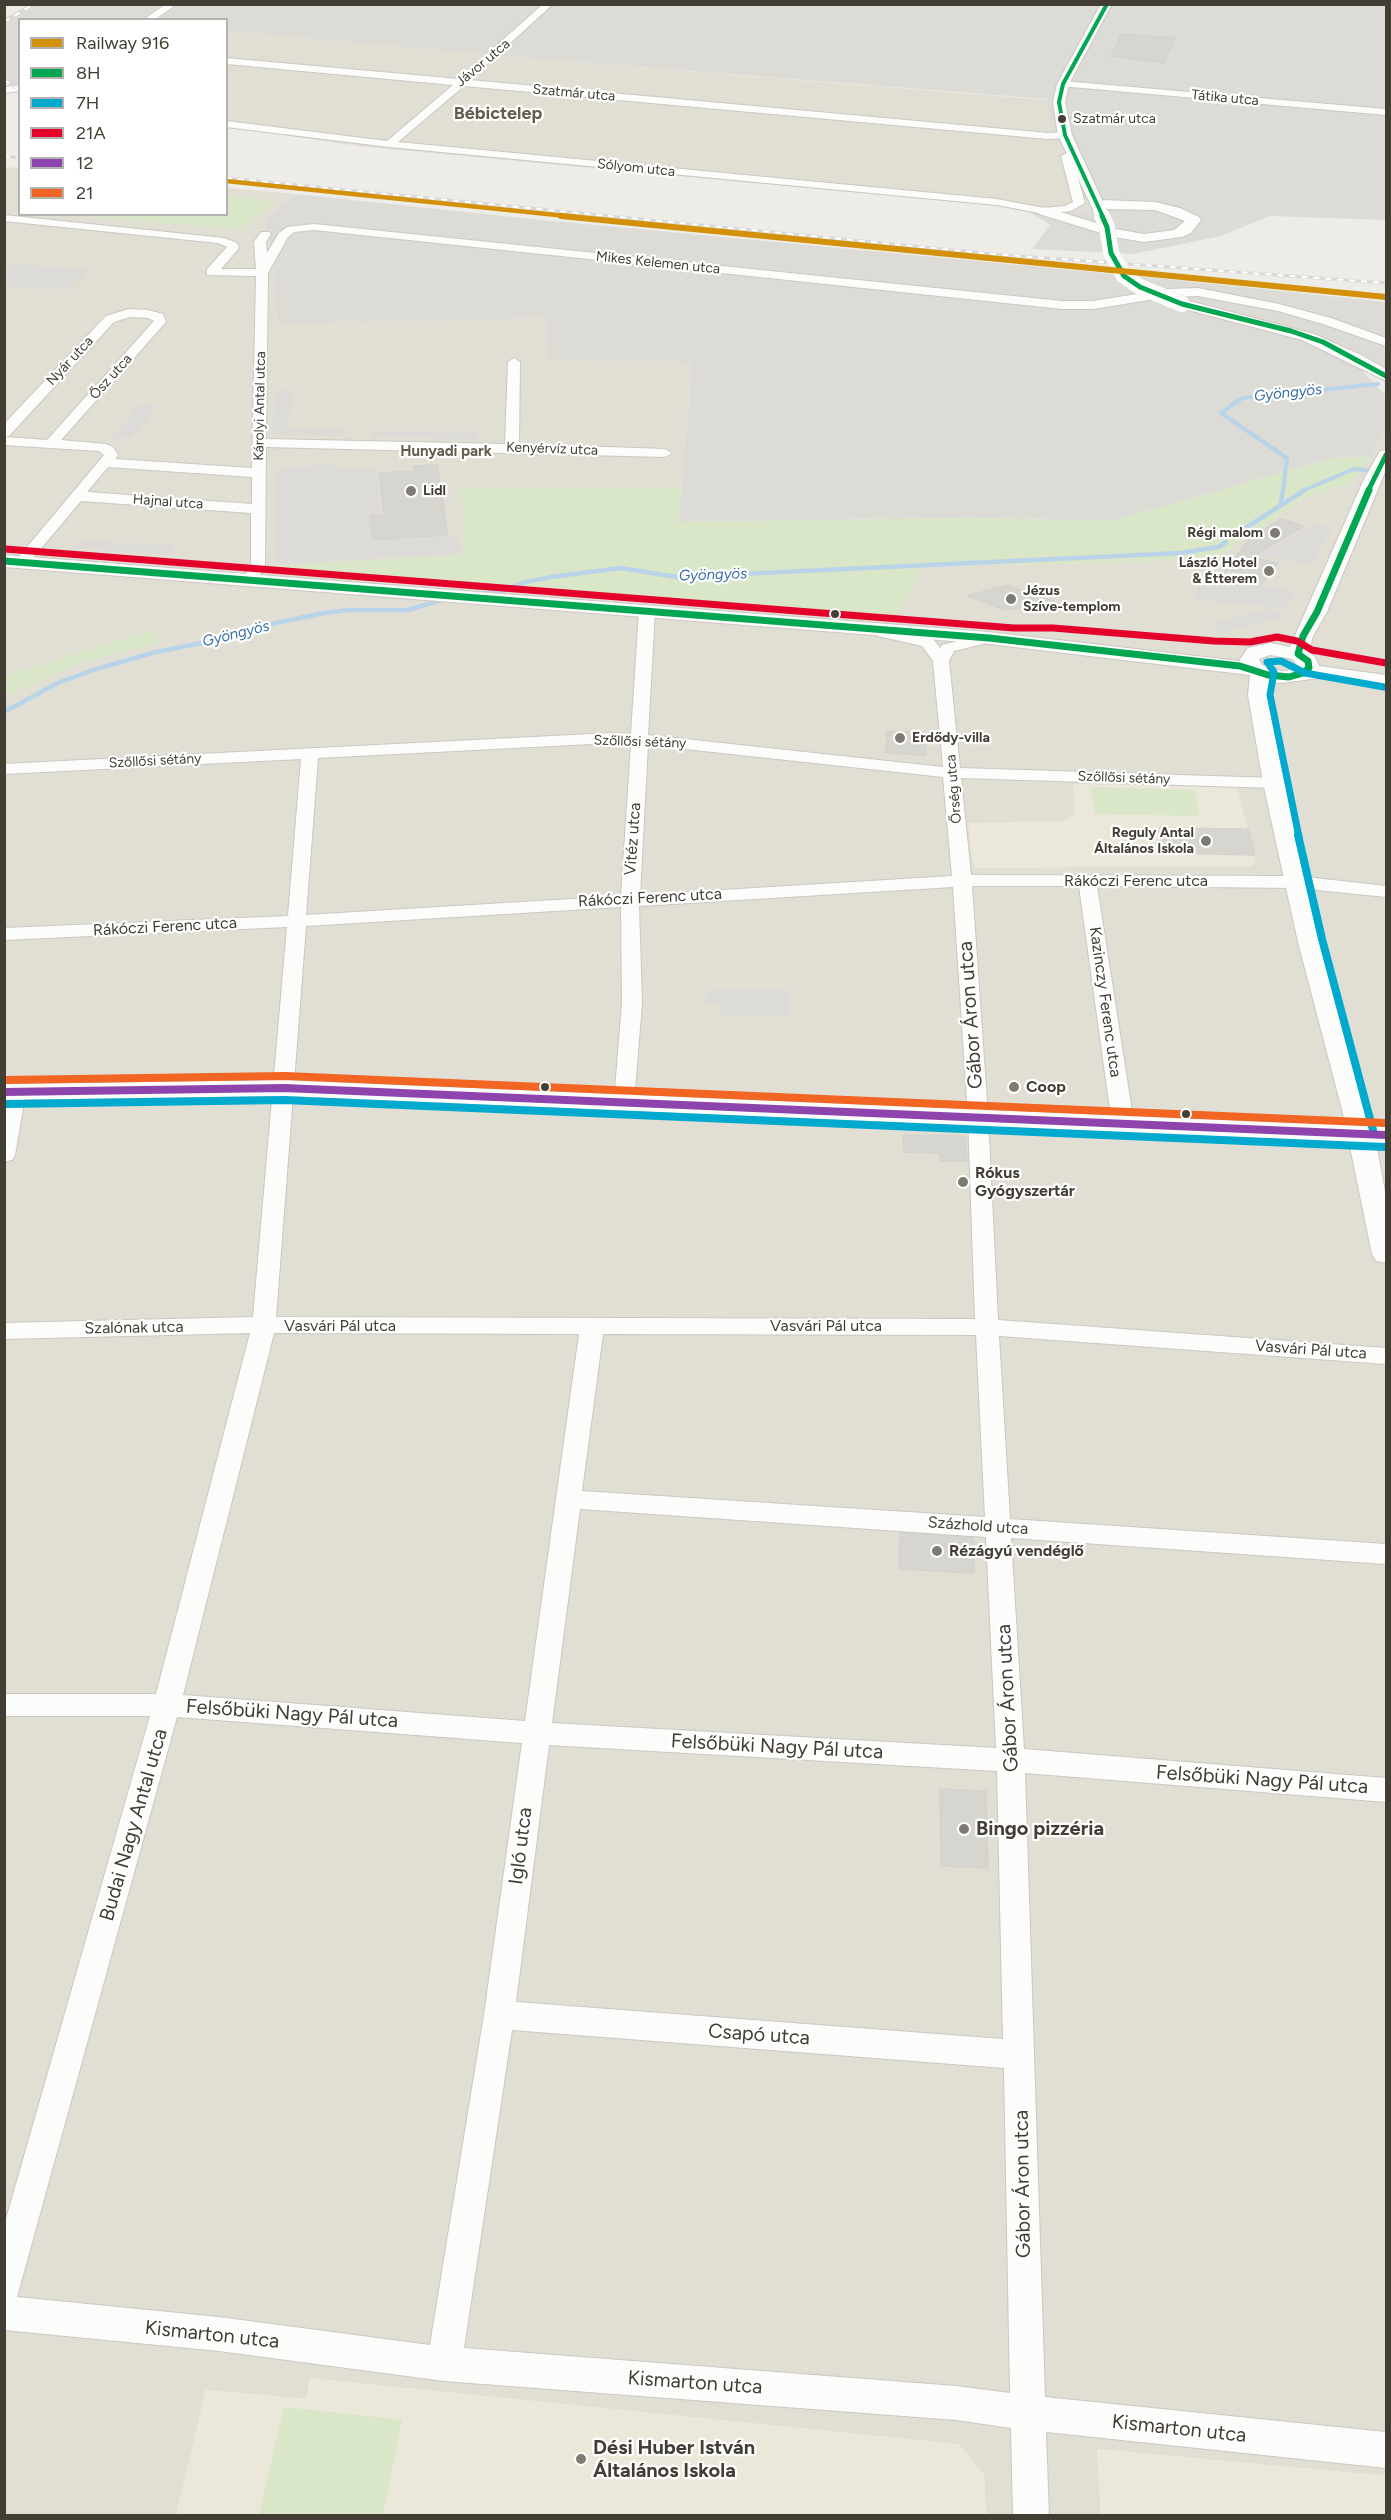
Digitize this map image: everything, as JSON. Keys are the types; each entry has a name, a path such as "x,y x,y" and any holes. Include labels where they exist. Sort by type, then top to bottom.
{"street":[{"path":"150,18 173,4"},
{"name":"Jávor utca","path":"389,144 549,4"},
{"path":"1107,4 1063,84 1059,102 1065,135 1098,207 1112,253 1129,281 1182,304 1308,337 1342,351 1385,374"},
{"name":"Szatmár utca","path":"228,62 1065,135"},
{"name":"Tátika utca","path":"1063,84 1386,111"},
{"name":"Sólyom utca","path":"228,124 389,144 997,202 1044,211"},
{"path":"1073,153 1066,156 1079,203 1076,214"},
{"path":"1044,211 1076,214 1114,233 1144,238 1177,234 1186,230 1194,220 1175,211 1155,206 1098,207"},
{"path":"4,218 220,240 233,245 233,248 211,272 262,273"},
{"name":"Mikes Kelemen utca","path":"262,273 283,235 291,229 314,227 1062,304 1093,305 1168,293 1198,292 1287,310 1386,342"},
{"name":"Károlyi Antal utca","path":"251,580 258,565 262,273 260,239 265,234"},
{"name":"Nyár utca","path":"4,433 110,319 129,313 148,314"},
{"name":"Ősz utca","path":"50,444 160,322 159,317 148,314"},
{"path":"512,448 514,362"},
{"path":"4,441 101,447 108,450 111,455 77,496 13,562"},
{"name":"Kenyérvíz utca","path":"259,443 665,453"},
{"path":"105,463 259,473"},
{"path":"1267,736 1271,696 1298,667 1303,636 1317,612 1380,467"},
{"name":"Hajnal utca","path":"77,496 259,509"},
{"path":"13,562 870,628 1014,640 1256,666 1298,667 1386,675"},
{"path":"1323,595 1316,599 1307,615 1275,649 1264,650 1256,666 1258,695 1274,783 1310,942 1374,1134 1366,1167 1386,1254"},
{"name":"Vitéz utca","path":"624,1102 632,1003 630,899 647,611"},
{"path":"870,628 928,643 941,661 948,648 989,638"},
{"path":"1275,649 1298,667 1386,681"},
{"name":"Őrség utca","path":"941,661 962,881"},
{"name":"Szőllősi sétány","path":"4,769 640,739 952,773 1274,783"},
{"name":"Budai Nagy Antal utca","path":"4,2287 167,1705 264,1325 310,754"},
{"name":"Kazinczy Ferenc utca","path":"1087,880 1123,1124"},
{"name":"Rákóczi Ferenc utca","path":"4,934 297,921 630,899 962,881 1297,882 1386,891"},
{"name":"Gábor Áron utca","path":"962,881 978,1116 987,1327 1011,1760 1031,2516"},
{"path":"4,1155 10,1091 284,1088 1374,1134"},
{"name":"Vasvári Pál utca","path":"264,1325 987,1327 1386,1356"},
{"name":"Szalónak utca","path":"4,1331 264,1325"},
{"name":"Igló utca","path":"444,2364 499,2015 592,1327"},
{"name":"Százhold utca","path":"568,1499 1386,1554"},
{"name":"Felsőbüki Nagy Pál utca","path":"4,1705 167,1705 536,1733 1011,1760 1386,1790"},
{"name":"Csapó utca","path":"499,2015 1020,2055"},
{"name":"Kismarton utca","path":"4,2313 219,2334 444,2364 956,2403 1028,2414 1386,2450"}],"shaded area":[{"path":"30,4 1386,5 1386,220 1270,216 1221,236 1133,254 1032,249 1050,225 1022,208 1092,211 1053,130 1047,99 485,55 228,31 228,18 18,18 18,87 7,81 4,19"},
{"path":"228,31 485,55 1048,100 1053,130 1093,211 1022,208 366,147 228,127"},
{"path":"4,167 18,168 18,216 228,216 228,188 295,194 264,221 273,259 277,324 546,318 549,359 692,363 681,488 461,487 465,555 922,566 1118,563 1216,558 1307,497 1350,483 1372,457 1385,429 1386,402 1386,2476 1097,2449 1101,2515 986,2515 984,2474 310,2379 306,2399 206,2390 176,2515 5,2515"},
{"path":"295,194 1386,302 1386,370 1363,372 1386,395 1385,429 1372,457 1334,458 1112,521 970,518 678,522 692,363 548,359 546,318 277,324 273,259 264,221"},
{"path":"5,264 90,269 67,290 5,286"},
{"path":"277,390 292,390 288,427 346,430 344,436 282,435 272,429"},
{"path":"140,405 159,406 130,438 111,437"},
{"path":"373,431 479,432 477,439 371,437"},
{"path":"336,464 337,469 377,467 380,513 370,514 371,541 457,536 459,553 277,564 277,468"},
{"path":"1314,524 1332,528 1312,566 1261,555"},
{"path":"80,540 175,546 168,555 73,548"},
{"path":"1231,578 1295,592 1284,608 1194,600 1200,580 1227,585"},
{"path":"1270,609 1288,616 1216,634 1214,622"},
{"path":"1073,784 1237,787 1256,860 1251,866 974,868 968,823 1064,821 1075,814"},
{"path":"706,990 789,990 790,1015 720,1016 720,1004 707,1004"},
{"name":"Dési Huber István Általános Iskola","path":"310,2378 959,2444 984,2474 986,2515 176,2516 206,2390 306,2399"},
{"path":"1097,2449 1386,2476 1386,2515 1101,2515"}],"green space":[{"path":"228,196 276,201 240,230 83,216 228,216"},
{"path":"1372,457 1350,483 1307,497 1216,558 1118,563 923,566 896,618 293,576 279,573 268,566 465,555 461,487 681,488 678,522 970,518 1112,521 1334,458"},
{"path":"151,630 160,643 78,663 5,696 5,676"},
{"path":"1091,787 1194,790 1200,816 1095,814"},
{"path":"284,2407 402,2420 383,2515 259,2515"}],"building":[{"path":"1121,34 1175,38 1164,63 1111,56"},
{"name":"Lidl","path":"437,465 448,535 373,540 370,515 384,515 379,473 415,471 414,466"},
{"path":"1282,519 1304,526 1252,557 1278,563 1262,584 1238,579 1243,573 1229,570 1223,574 1250,538"},
{"name":"Jézus Szíve-templom","path":"1007,585 1056,602 1006,610 967,596"},
{"name":"Erdődy-villa","path":"887,731 926,732 926,755 886,753"},
{"name":"Reguly Antal Általános Iskola","path":"1158,828 1248,829 1255,855 1163,853"},
{"path":"903,1135 965,1136 967,1161 940,1161 940,1153 904,1152"},
{"name":"Rézágyú vendéglő","path":"900,1533 974,1538 974,1573 899,1569"},
{"name":"Bingo pizzéria","path":"940,1789 986,1791 988,1868 941,1866"}],"waterway":[{"name":"Gyöngyös","path":"1283,491 1287,458 1221,413 1242,398 1378,384"},
{"name":"Gyöngyös","path":"1302,491 1354,469 1386,472"},
{"name":"Gyöngyös","path":"1281,503 1283,490"},
{"name":"Gyöngyös","path":"1239,532 1305,490"},
{"name":"Gyöngyös","path":"483,593 497,593 525,582 551,577 620,568 677,577 1181,553 1218,547 1226,542"},
{"name":"Gyöngyös","path":"4,712 58,683 93,670 156,652 248,634 271,624 324,613 349,610 408,610 448,598"}],"railway":[{"path":"4,22 34,4"},
{"path":"4,80 18,89"},
{"path":"4,156 18,158"},
{"path":"228,178 993,254 1386,283"}],"rail line":[{"name":"916","path":"228,181 821,243 1386,297"}],"transit line":[{"name":"8H","path":"1107,4 1063,84 1059,102 1065,135 1107,227 1111,253 1124,276 1140,287 1182,304 1291,331 1323,342 1386,376"},
{"name":"8H","path":"4,561 989,638 1240,666 1268,675 1289,677 1303,673 1309,668 1308,661 1298,654 1303,636 1317,612 1373,479 1386,455"},
{"name":"21A","path":"5,549 1014,628 1053,628 1214,641 1250,642 1277,637 1297,641 1312,650 1386,663"},
{"name":"7H","path":"1373,1130 1322,939 1286,781 1270,695 1274,672 1267,662 1281,661 1305,673 1384,687"},
{"name":"21","path":"4,1080 285,1076 1386,1123"},
{"name":"12","path":"4,1092 284,1088 1386,1135"},
{"name":"7H","path":"4,1104 284,1100 1385,1147"}],"place":[{"name":"Szatmár utca","path":"1062,119"},
{"name":"Lidl","path":"411,491"},
{"name":"Régi malom","path":"1275,533"},
{"name":"László Hotel & Étterem","path":"1269,571"},
{"name":"Jézus Szíve-templom","path":"1011,599"},
{"name":"Erdődy-villa","path":"900,738"},
{"name":"Reguly Antal Általános Iskola","path":"1206,841"},
{"name":"Coop","path":"1014,1087"},
{"name":"Rókus Gyógyszertár","path":"963,1182"},
{"name":"Rézágyú vendéglő","path":"937,1551"},
{"name":"Bingo pizzéria","path":"964,1829"},
{"name":"Dési Huber István Általános Iskola","path":"581,2459"}],"district":[{"name":"Bébictelep","path":"498,114"},
{"name":"Hunyadi park","path":"446,452"}]}
